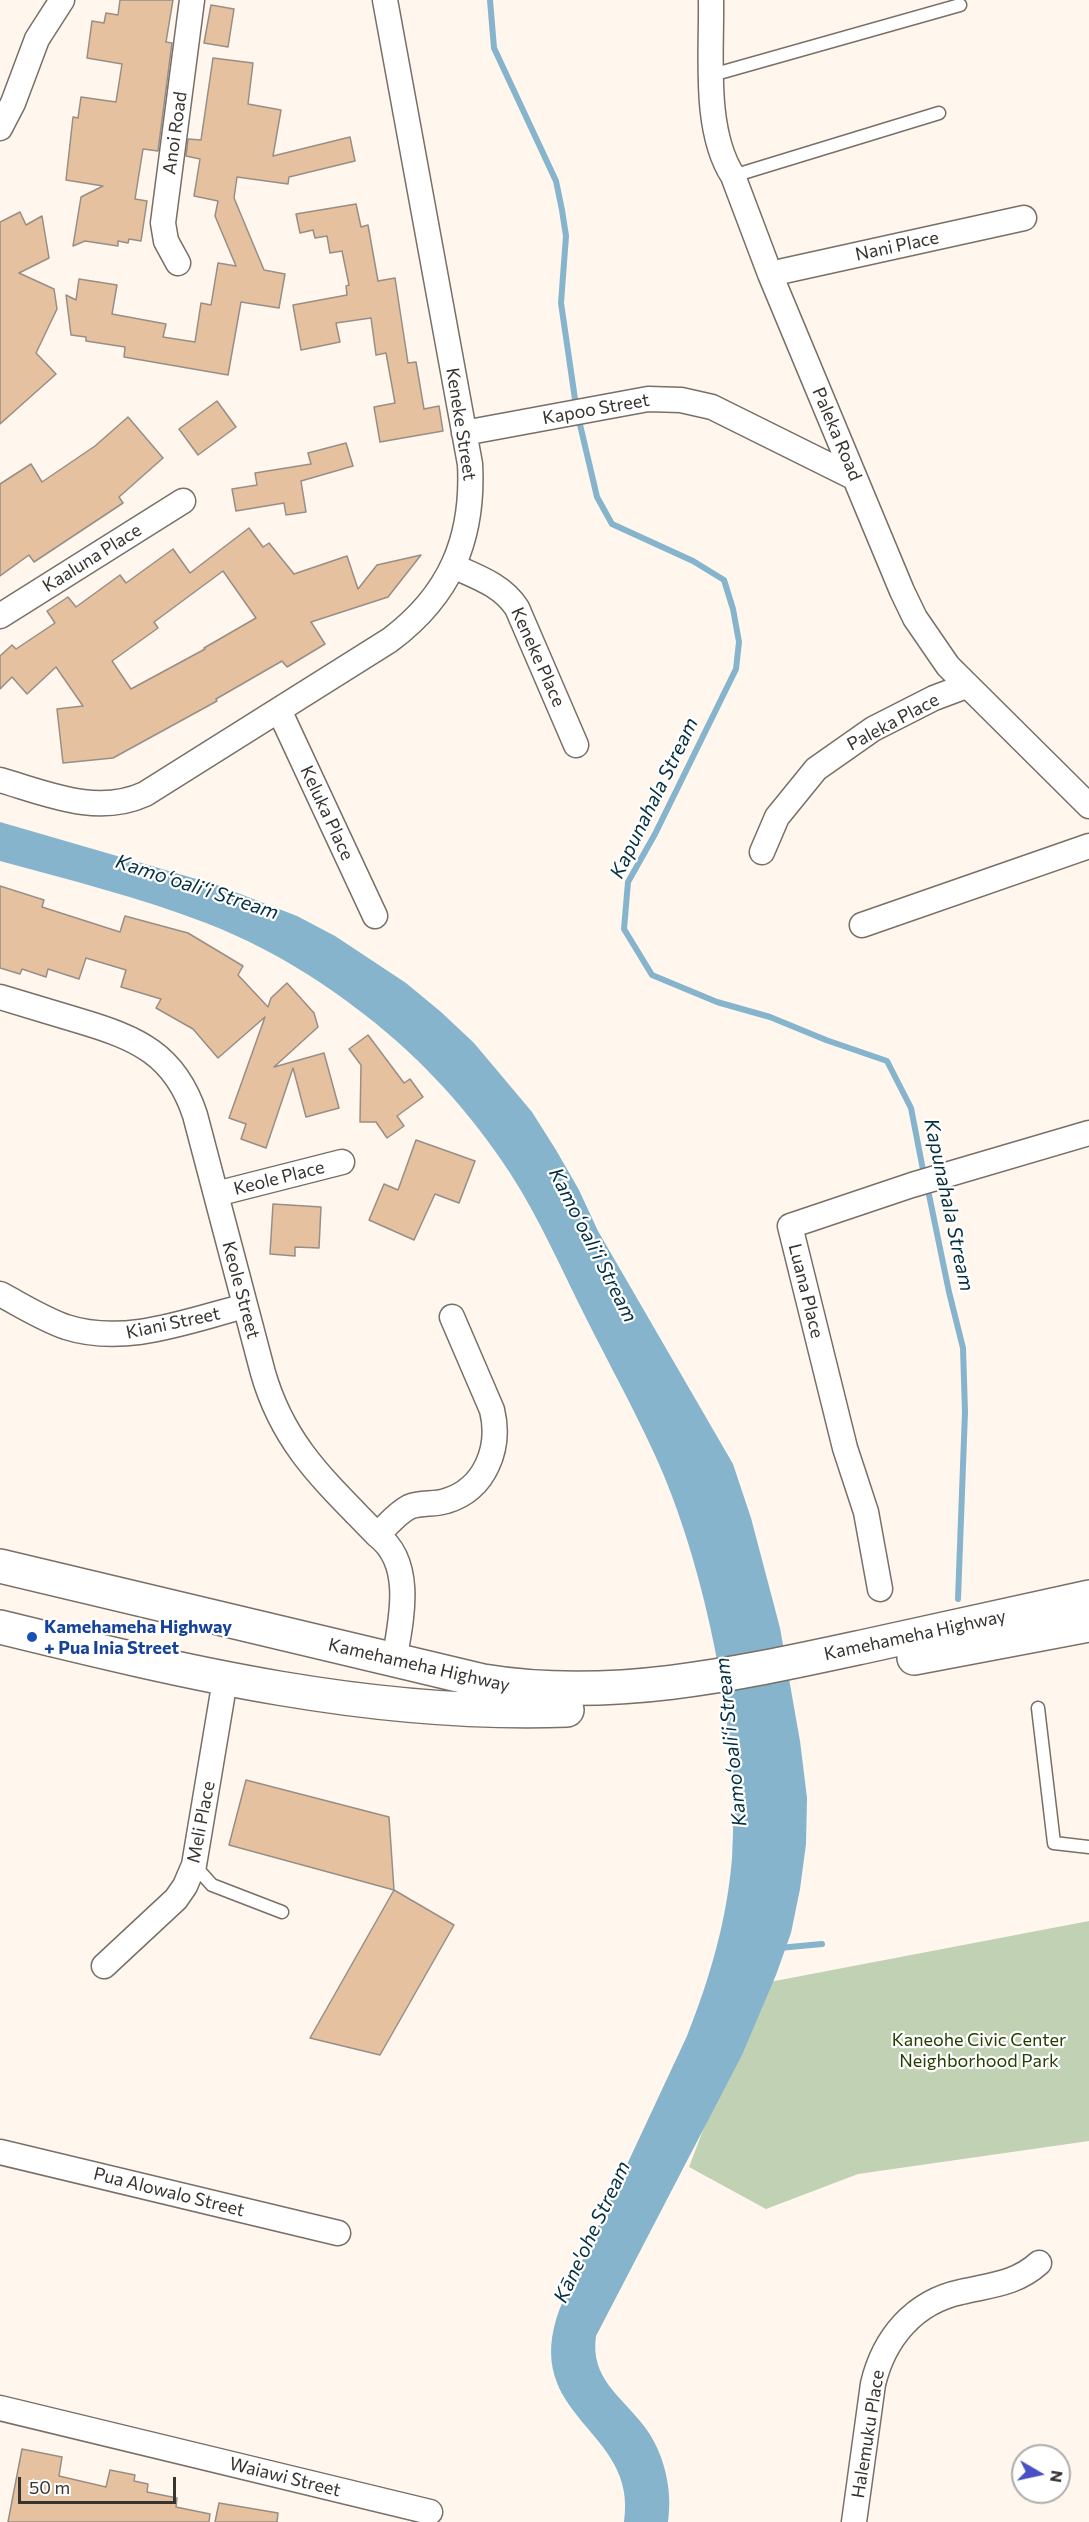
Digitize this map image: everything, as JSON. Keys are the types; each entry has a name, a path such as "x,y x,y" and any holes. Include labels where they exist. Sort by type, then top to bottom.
{"main road":[{"name":"Kamehameha Highway","path":"0,1566 483,1682 551,1690 704,1688"},
{"name":"Kamehameha Highway","path":"801,1669 1089,1597"},
{"name":"Kamehameha Highway","path":"0,1627 225,1680 377,1703 419,1707 541,1711 602,1708 801,1669 1089,1625"},
{"path":"377,1703 394,1661"}],"street":[{"path":"0,128 13,103 37,39 62,0"},
{"name":"Anoi Road","path":"178,263 166,241 163,224 192,0"},
{"name":"Keneke Street","path":"0,780 87,804 105,805 126,802 158,787 407,628 435,597 453,566 463,543 470,504 470,464 385,0"},
{"name":"Paleka Road","path":"711,0 713,105 726,165 733,176 770,274 902,591 915,618 942,658 966,686 1089,806"},
{"name":"Nani Place","path":"770,274 1024,218"},
{"name":"Kapoo Street","path":"464,433 648,399 696,402 727,414 855,478"},
{"name":"Kaaluna Place","path":"0,615 183,501"},
{"name":"Keneke Place","path":"453,566 497,586 511,599 576,745"},
{"name":"Paleka Place","path":"762,852 777,817 816,769 843,748 883,723 934,698 966,686"},
{"name":"Keluka Place","path":"279,710 375,916"},
{"path":"862,925 1089,846"},
{"name":"Keole Street","path":"0,997 117,1032 149,1048 163,1060 183,1085 190,1100 216,1194 268,1394 286,1432 307,1462 388,1543 401,1576 402,1605 394,1661"},
{"name":"Luana Place","path":"880,1589 866,1512 845,1448 790,1226 912,1185 1089,1133"},
{"name":"Keole Place","path":"216,1194 342,1162"},
{"name":"Kiani Street","path":"0,1294 66,1327 102,1334 152,1331 245,1306"},
{"path":"377,1534 406,1509 449,1500 466,1491 480,1477 493,1453 495,1424 492,1410 452,1317"},
{"name":"Meli Place","path":"104,1966 176,1899 185,1886 194,1865 225,1680"},
{"name":"Pua Alowalo Street","path":"0,2152 338,2233"},
{"name":"Halemuku Place","path":"854,2522 873,2384 877,2368 891,2338 901,2325 928,2304 959,2292 1013,2281 1039,2263"},
{"name":"Waiawi Street","path":"0,2408 430,2512"}],"lane":[{"path":"712,75 960,5"},
{"path":"733,176 939,113"},
{"path":"1038,1708 1054,1843 1089,1847"},
{"path":"194,1865 212,1885 282,1912"}],"green space":[{"name":"Kaneohe Civic Center Neighborhood Park","path":"1089,1921 1089,2141 858,2174 766,2209 689,2167 759,1984"}],"water":[{"name":"Kamoʻoaliʻi Stream","path":"0,822 217,885 297,916 335,936 406,983 441,1012 474,1043 532,1112 579,1190 598,1231 733,1464 751,1518 780,1628 800,1741 807,1798 806,1844 791,1933 742,2055 596,2336 595,2351 602,2375 644,2426 662,2459 668,2484 668,2522 624,2522 624,2490 614,2465 566,2400 554,2375 551,2345 560,2308 687,2036 716,1948 730,1881 733,1811 731,1760 725,1706 716,1652 703,1598 689,1546 672,1497 638,1419 521,1190 479,1129 426,1069 386,1032 347,1001 309,975 248,941 155,905 0,861"}],"building":[{"path":"120,0 173,0 166,42 172,43 158,151 143,149 135,199 147,201 141,241 129,239 128,243 118,241 118,246 85,241 73,246 81,197 103,186 66,180 73,117 78,118 81,97 116,102 122,64 87,58 92,21 104,23 106,13 118,15"},
{"path":"211,5 234,9 228,47 204,43"},
{"path":"213,58 253,63 248,104 281,110 273,156 350,137 355,161 289,177 288,184 237,177 234,198 264,270 285,274 279,308 241,302 228,375 124,357 125,347 86,341 86,337 71,335 66,295 76,300 79,279 117,285 112,314 166,324 163,337 195,342 201,303 211,305 218,263 236,266 215,216 218,201 194,196 200,159 186,156 188,139 201,140"},
{"path":"356,204 361,227 368,225 378,281 395,278 408,363 416,362 424,409 439,406 443,431 380,442 374,407 395,403 386,353 376,355 371,318 336,323 340,342 301,350 293,305 347,295 346,286 349,285 342,251 330,253 327,236 315,238 313,230 300,233 296,214"},
{"path":"20,212 26,225 42,216 49,258 19,273 54,289 57,309 36,353 56,374 0,424 0,222"},
{"path":"217,401 236,427 198,455 179,429"},
{"path":"128,417 163,458 119,497 123,503 34,562 29,555 0,576 0,484 31,464 42,482 95,446"},
{"path":"346,443 353,466 301,481 306,512 286,515 284,503 236,511 232,489 257,485 255,473 311,464 308,453"},
{"path":"249,528 263,547 269,543 294,574 347,556 358,589 377,565 421,555 388,597 311,622 325,644 287,667 282,661 216,699 217,701 113,758 63,763 57,709 83,706 56,667 27,694 12,677 0,689 0,656 12,645 16,649 55,623 47,611 68,597 76,607 120,575 126,583 173,549 190,573","holes":["223,571 256,618 131,689 112,661 158,628 154,622"]},
{"path":"0,886 44,900 42,907 120,932 125,916 188,933 243,966 238,975 268,1007 271,998 287,983 314,1013 318,1027 274,1067 324,1053 339,1108 306,1117 293,1068 266,1148 241,1139 246,1124 229,1118 265,1017 218,1058 193,1029 156,1008 161,999 121,987 126,970 86,958 79,979 48,969 46,977 22,969 20,974 0,968"},
{"path":"368,1035 404,1083 410,1079 423,1097 397,1116 404,1126 387,1138 376,1122 360,1122 361,1065 349,1049"},
{"path":"416,1140 475,1161 459,1203 435,1194 414,1240 369,1220 384,1184 398,1190"},
{"path":"273,1204 321,1207 319,1248 295,1247 295,1256 270,1254"},
{"path":"246,1780 389,1817 394,1890 229,1845"},
{"path":"394,1890 454,1925 380,2055 310,2038"},
{"path":"22,2449 62,2457 59,2476 106,2487 110,2470 135,2475 134,2481 148,2484 147,2492 177,2498 176,2507 210,2514 209,2522 8,2522"},
{"path":"219,2503 278,2513 277,2522 215,2522"}],"waterway":[{"name":"Kapunahala Stream","path":"490,0 494,48 556,181 566,236 561,303 576,406"},
{"name":"Kapunahala Stream","path":"578,416 597,497 612,524 693,561 724,580 733,609 739,642 736,669 655,834 628,882 624,929 652,975 717,1002 770,1017 826,1040 887,1061 911,1108 924,1175"},
{"name":"Kapunahala Stream","path":"927,1185 963,1348 965,1412 958,1599"},
{"name":"Kapunahala Stream","path":"779,1948 822,1944"}],"place":[{"name":"Kamehameha Highway + Pua Inia Street","path":"32,1637"}],"water label":[{"name":"Kāne'ohe Stream","path":"592,2232"}]}
